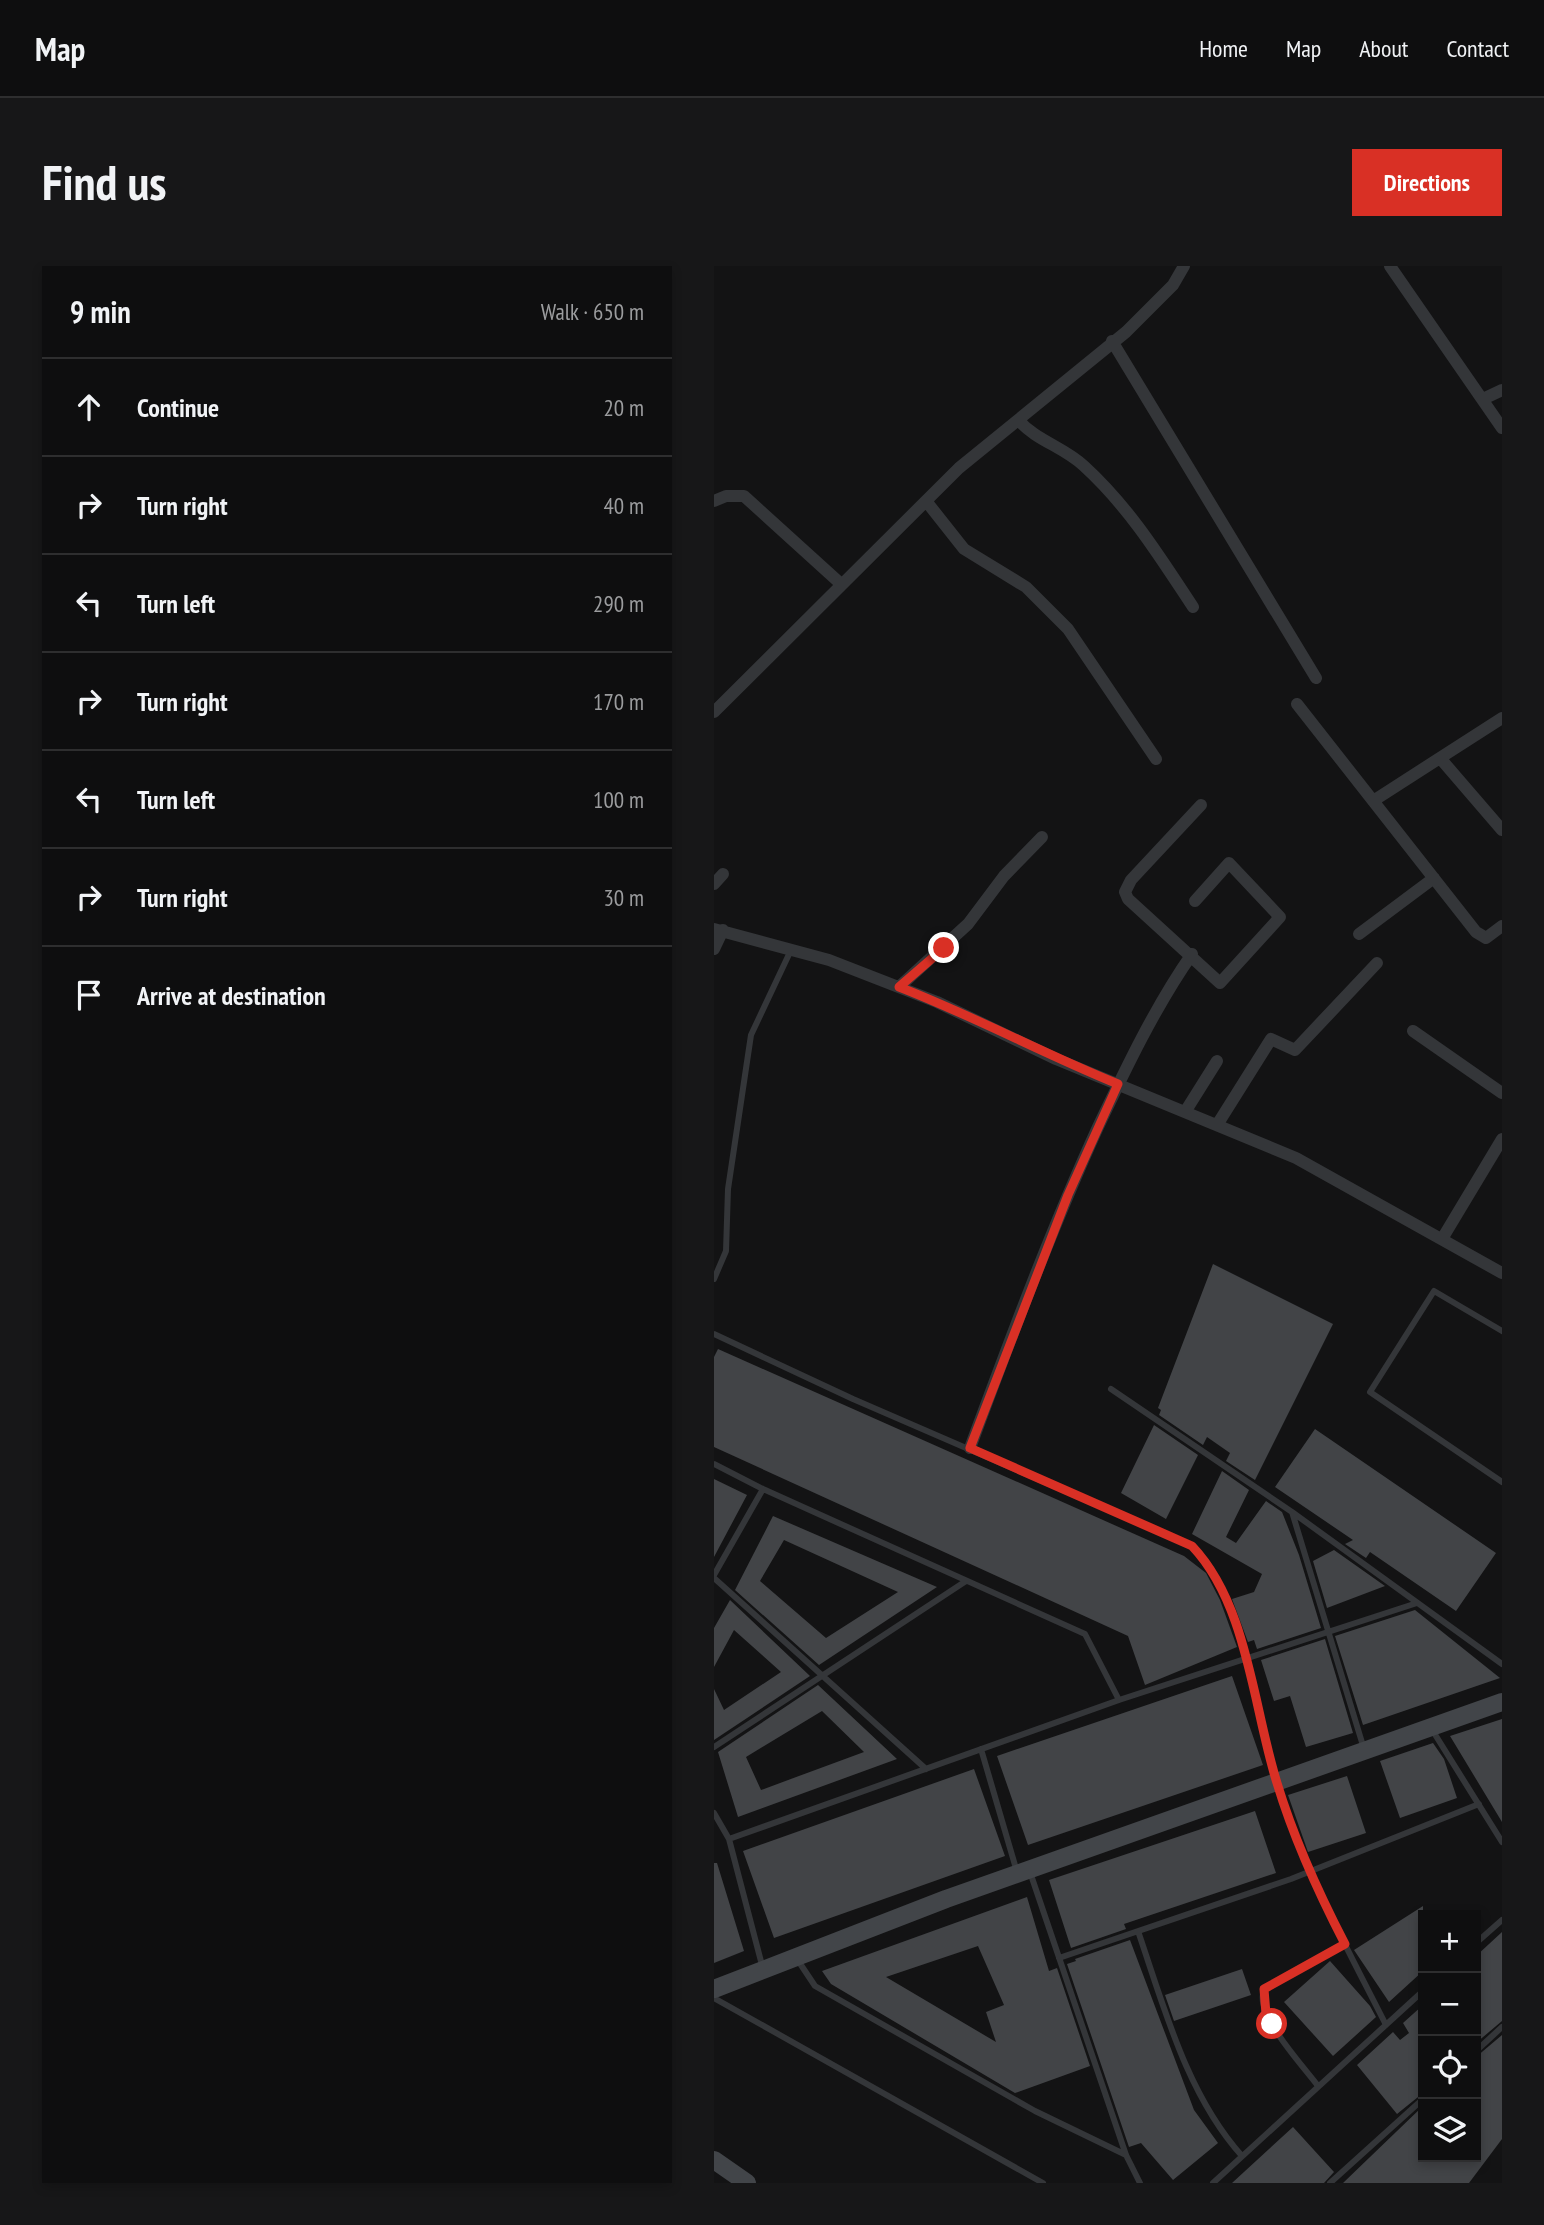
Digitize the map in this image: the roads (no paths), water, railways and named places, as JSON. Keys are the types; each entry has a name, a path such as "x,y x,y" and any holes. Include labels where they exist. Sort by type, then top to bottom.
{"street":[{"path":"714,712 959,468 1126,332 1173,285 1184,266"},
{"path":"1390,266 1502,428"},
{"path":"1112,341 1316,678"},
{"path":"1483,399 1502,390"},
{"path":"1018,420 1030,434 1068,454 1100,481 1140,526 1193,607"},
{"path":"714,501 726,496 744,496 841,584"},
{"path":"926,500 964,549 1026,587 1068,629 1156,759"},
{"path":"1297,704 1483,937 1486,938 1502,926"},
{"path":"1373,801 1502,718"},
{"path":"1440,758 1502,830"},
{"path":"1195,901 1229,863 1280,917 1220,983 1192,954 1128,899 1125,892 1131,880 1200,805"},
{"path":"899,987 968,924 1004,876 1042,837"},
{"path":"714,884 723,874"},
{"path":"1359,934 1434,878"},
{"path":"714,949 718,930 829,960 973,1017 1056,1059 1296,1158 1502,1273"},
{"path":"970,1448 1068,1195 1118,1084 1172,982 1192,954"},
{"path":"1217,1125 1271,1039 1295,1050 1377,964"},
{"path":"1413,1031 1502,1093"},
{"path":"1185,1112 1217,1061"},
{"path":"1441,1239 1502,1139"},
{"path":"714,1989 1023,1872 1502,1702"},
{"path":"714,2160 747,2183"}],"lane":[{"path":"714,1279 726,1251 728,1189 751,1035 791,950"},
{"path":"1502,1331 1434,1291 1370,1392 1502,1482"},
{"path":"714,1334 853,1399 1192,1546 1212,1567 1246,1661 1276,1782 1308,1872 1386,2025"},
{"path":"1111,1389 1292,1512 1502,1664"},
{"path":"714,1464 763,1489 1085,1634 1118,1700"},
{"path":"763,1489 714,1576 926,1769"},
{"path":"1292,1512 1365,1751"},
{"path":"714,1747 966,1581"},
{"path":"729,1839 1118,1700 1246,1661 1418,1603"},
{"path":"1431,1727 1502,1842"},
{"path":"981,1749 1023,1872 1059,1958 1126,2155 1140,2183"},
{"path":"1059,1958 1308,1872 1479,1804"},
{"path":"714,1813 729,1839 764,1970"},
{"path":"1481,1939 1502,1920"},
{"path":"1138,1931 1184,2060 1222,2131 1242,2155"},
{"path":"1318,2086 1272,2024 1262,1996 1264,1989 1345,1944"},
{"path":"796,1958 815,1986 1035,2111 1126,2155"},
{"path":"1213,2183 1418,1996"},
{"path":"714,1998 1043,2183"},
{"path":"1481,2046 1502,2027"},
{"path":"1330,2183 1418,2104"}]}
